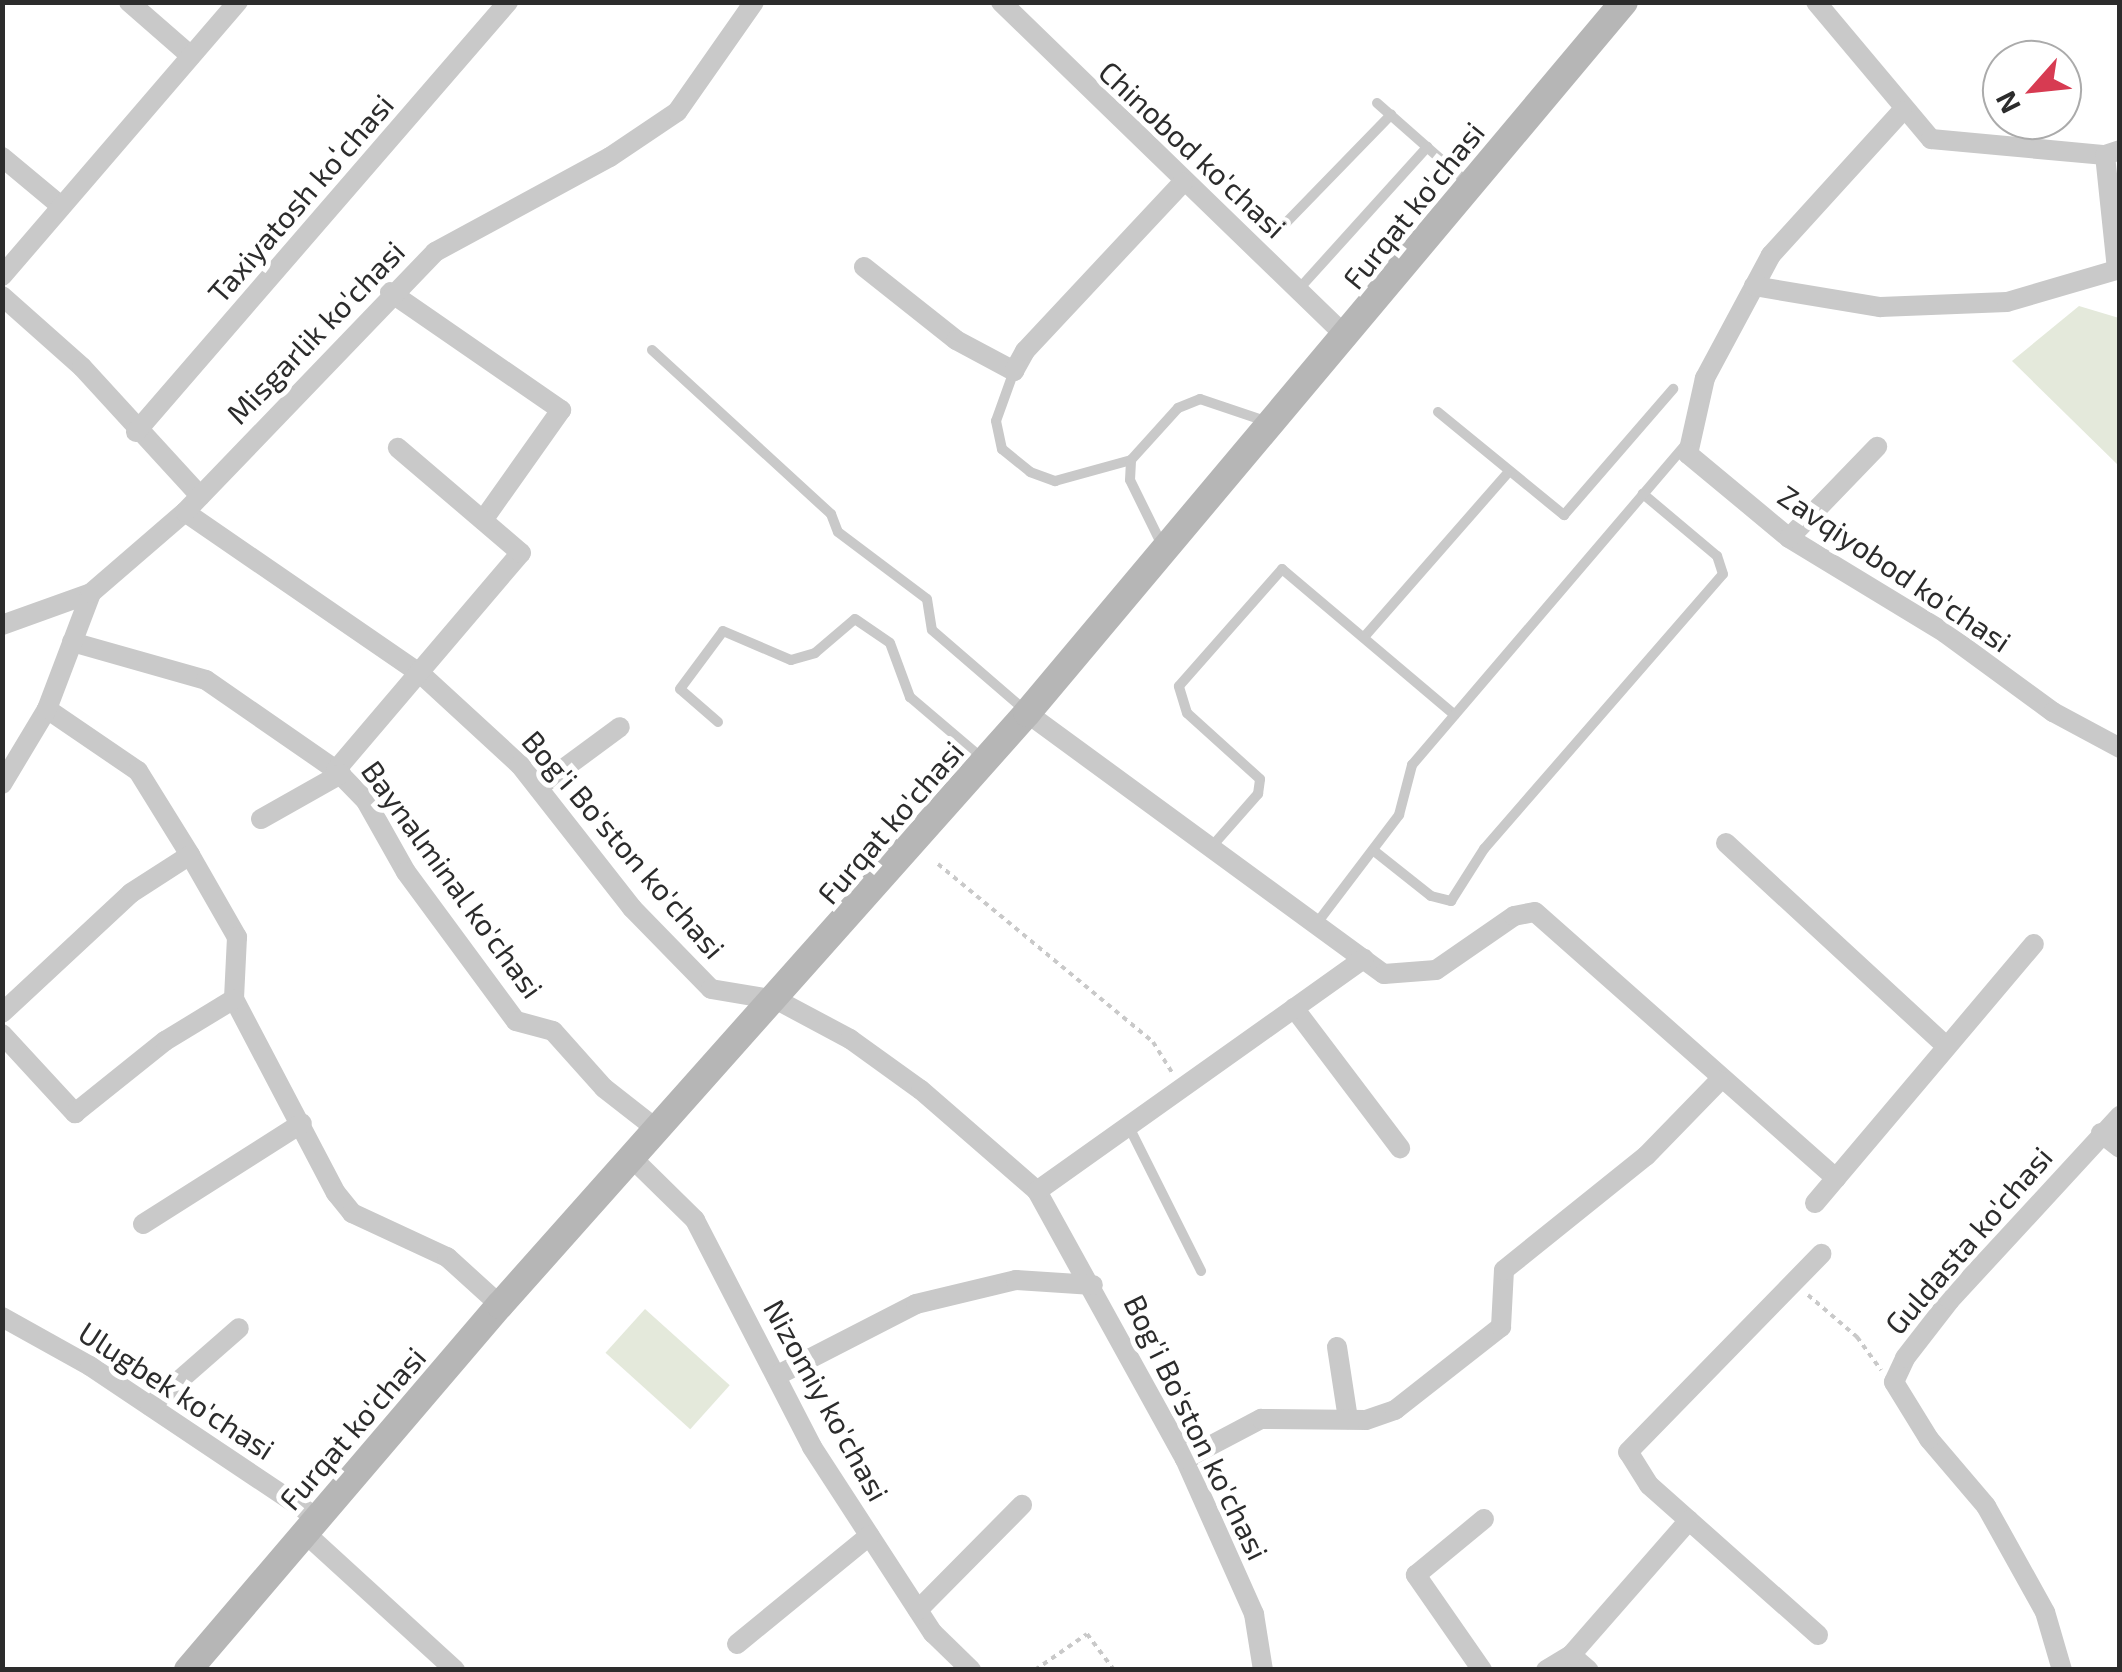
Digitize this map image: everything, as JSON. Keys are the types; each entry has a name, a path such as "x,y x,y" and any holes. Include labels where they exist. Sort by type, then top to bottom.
{"main road":[{"name":"Furqat ko'chasi","path":"188,1670 500,1305 778,1000 1028,713 1348,336 1624,2"}],"street":[{"path":"129,2 191,56"},
{"path":"2,276 238,2"},
{"name":"Taxiyatosh koʻchasi","path":"136,432 508,2"},
{"name":"Misgarlik ko'chasi","path":"2,784 48,709 91,593 185,512 390,292 434,252 610,157 677,112 754,2"},
{"name":"Chinobod ko'chasi","path":"1001,2 1183,182 1348,336"},
{"path":"1754,286 1880,307 2007,302 2118,269 2112,153 1931,139 1902,111 1823,5"},
{"path":"1688,442 1705,378 1771,255 1902,111"},
{"path":"2,157 61,206"},
{"path":"864,267 956,340 1014,371 1025,351 1183,182"},
{"path":"390,292 561,410 483,520"},
{"path":"2,296 82,367 136,432 200,496"},
{"name":"Zavqiyobod ko'chasi","path":"1688,442 1694,461 1789,538 1944,633 2052,712 2120,748"},
{"path":"260,819 338,772 521,552 398,448"},
{"path":"1789,538 1877,448"},
{"name":"Bog'i Bo'ston ko'chasi","path":"185,512 422,675 540,786 632,908 711,989 778,1000 850,1039 920,1090 1037,1190 1093,1285 1185,1459 1254,1614 1263,1670"},
{"path":"2,625 91,593"},
{"name":"Baynalminal ko'chasi","path":"72,642 206,680 338,772 366,802 406,872 516,1021 553,1032 604,1088 659,1131"},
{"path":"48,709 138,771 190,854 237,938 234,999 352,1213 447,1257 500,1305"},
{"path":"1028,713 1214,844 1384,974 1436,970 1514,916 1534,912 1719,1081 1836,1178"},
{"path":"540,786 620,726"},
{"path":"1726,843 1946,1046"},
{"path":"2,1013 130,893 190,854"},
{"path":"1814,1202 2034,944"},
{"path":"1037,1190 1364,959"},
{"path":"2,1034 75,1113 165,1041 234,999"},
{"path":"1294,1008 1400,1148"},
{"path":"1185,1459 1261,1420 1348,1419 1395,1410 1501,1327 1504,1270 1646,1156 1719,1081"},
{"name":"Guldasta ko'chasi","path":"2062,1670 2046,1612 1986,1506 1929,1439 1894,1382 1904,1358 1950,1300 2101,1132 2120,1116"},
{"path":"143,1224 302,1123"},
{"path":"2101,1132 2120,1148"},
{"name":"Nizomiy ko'chasi","path":"633,1160 696,1220 776,1376 869,1536 918,1610 971,1670"},
{"path":"1818,1635 1634,1468 1628,1452 1821,1254"},
{"path":"776,1376 916,1304 1016,1280 1093,1285"},
{"name":"Ulugbek ko'chasi","path":"2,1316 150,1406 311,1525 455,1670"},
{"path":"150,1406 239,1328"},
{"path":"1338,1347 1348,1419"},
{"path":"918,1610 1022,1506"},
{"path":"1482,1670 1416,1575 1484,1519"},
{"path":"1546,1670 1571,1655 1689,1520"},
{"path":"737,1644 869,1536"},
{"path":"1571,1655 1588,1670"}],"lane":[{"path":"1378,103 1471,186"},
{"path":"1279,230 1391,115"},
{"path":"1298,290 1427,147"},
{"path":"652,350 831,514 838,532 927,599 932,630 1028,713"},
{"path":"1014,371 996,422 1002,449 1030,472 1054,481 1130,460 1178,408 1200,399 1273,424"},
{"path":"1438,412 1559,515 1572,511 1673,388"},
{"path":"1317,923 1400,815 1412,765 1688,442"},
{"path":"1130,460 1130,480 1164,550"},
{"path":"1365,636 1507,474"},
{"path":"1373,850 1431,896 1451,901 1484,849 1723,574 1717,556 1643,494"},
{"path":"1214,844 1258,794 1260,779 1187,713 1179,686 1282,569 1455,714"},
{"path":"718,722 680,689 722,631 790,660 814,653 855,619 890,643 910,697 986,761"},
{"path":"1128,1126 1201,1271"}],"path":[{"path":"938,864 1153,1042 1182,1088"},
{"path":"1794,1282 1857,1337 1894,1382"},
{"path":"1035,1670 1087,1634 1114,1670"}],"shaded area":[{"path":"2079,306 2119,318 2119,466 2012,361"},
{"path":"645,1309 730,1385 690,1429 606,1353"}]}
